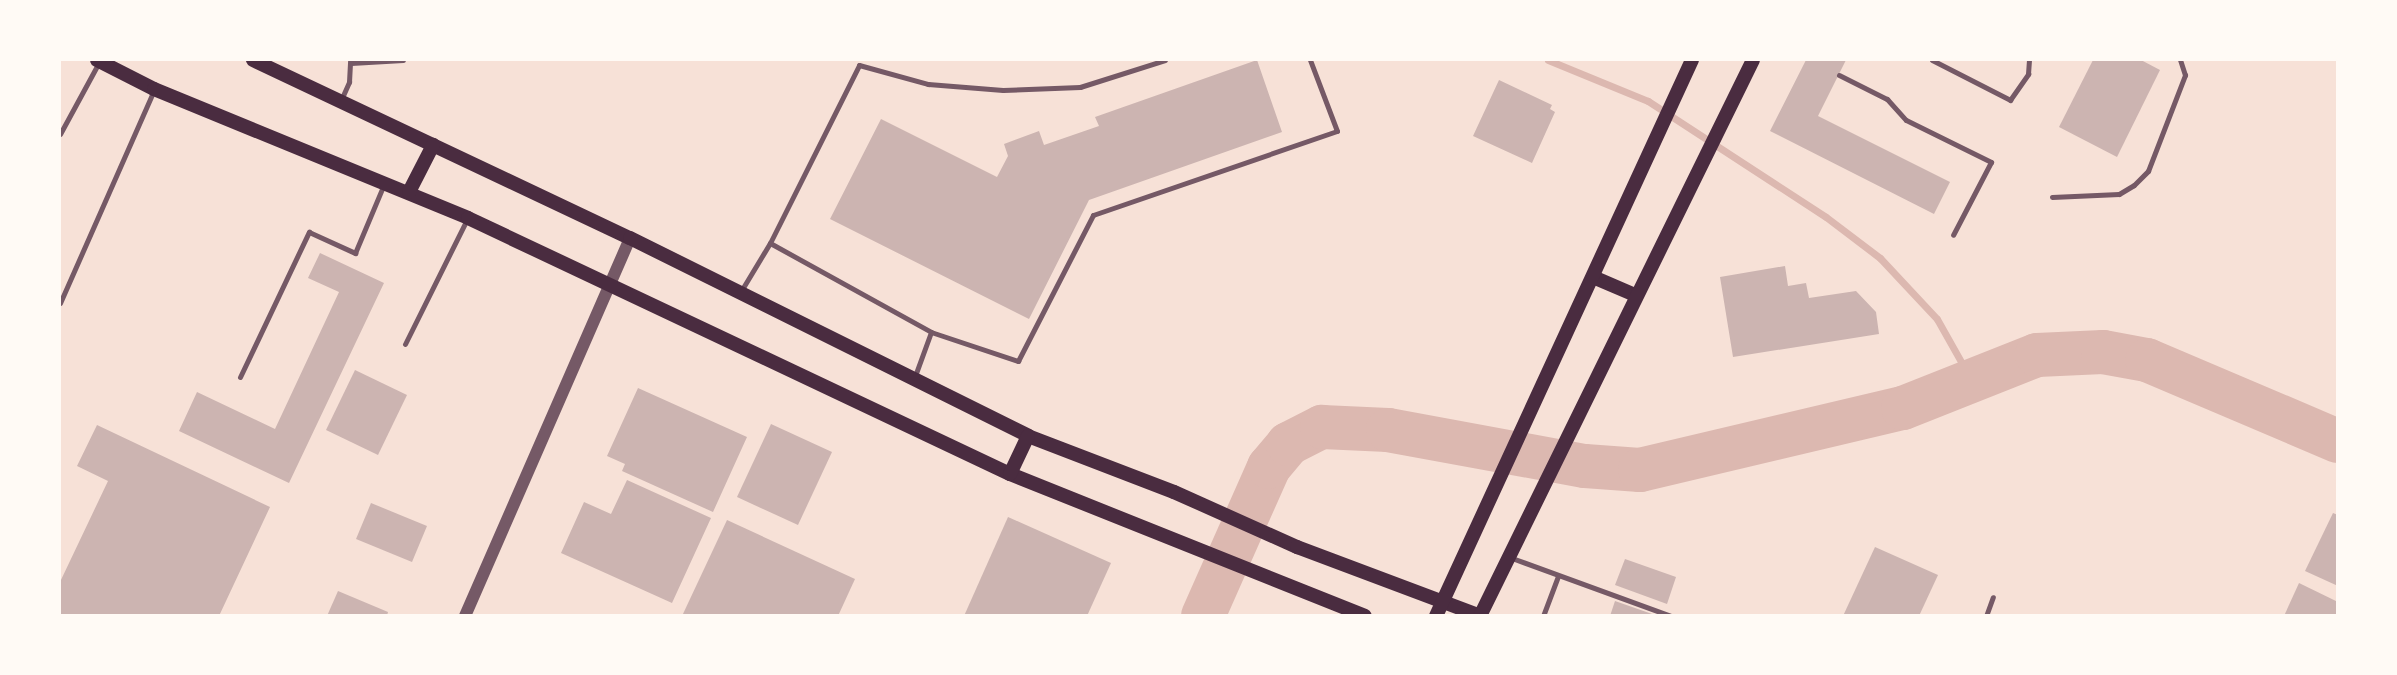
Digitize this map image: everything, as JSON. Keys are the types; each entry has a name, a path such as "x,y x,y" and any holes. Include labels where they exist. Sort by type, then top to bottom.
{"main road":[{"path":"98,60 154,89 385,181 468,218 1010,474 1288,587 1365,615"},
{"path":"253,60 630,238 1028,436 1174,492 1297,547 1480,615 1690,182 1753,60"},
{"path":"1436,615 1690,64"},
{"path":"409,192 433,145"},
{"path":"1592,277 1635,295"},
{"path":"1010,474 1028,436"}],"street":[{"path":"466,615 630,238"}],"lane":[{"path":"60,134 98,60"},
{"path":"340,101 351,61 403,60"},
{"path":"740,293 769,243 860,62 928,84 1003,90 1080,87 1165,60"},
{"path":"769,243 931,332 1018,361 1093,215 1338,131 1310,60"},
{"path":"1932,60 2010,100 2028,74 2029,60"},
{"path":"2052,197 2119,194 2134,185 2148,171 2185,75 2180,60"},
{"path":"1839,75 1887,99 1906,120 1991,162 1954,235"},
{"path":"60,303 154,89"},
{"path":"240,377 309,232 355,253 385,181"},
{"path":"405,344 468,218"},
{"path":"914,379 931,332"},
{"path":"1507,557 1671,615"},
{"path":"1543,615 1558,576"},
{"path":"1986,615 1993,597"}],"building":[{"path":"1257,60 1282,132 1089,200 1029,319 830,219 881,119 997,177 1008,156 1004,144 1039,131 1044,145 1099,126 1095,117"},
{"path":"1806,60 1846,60 1818,116 1950,182 1934,214 1770,131"},
{"path":"2093,60 2141,60 2160,70 2117,157 2059,127"},
{"path":"1499,80 1552,105 1550,109 1555,112 1532,163 1473,136"},
{"path":"320,253 384,283 289,483 179,431 197,392 275,429 339,292 308,278"},
{"path":"1785,266 1788,286 1806,283 1809,298 1856,291 1876,312 1879,334 1733,357 1720,277"},
{"path":"355,370 407,395 378,455 326,430"},
{"path":"638,388 747,437 713,512 622,471 625,464 607,456"},
{"path":"771,424 832,452 798,525 737,497"},
{"path":"97,425 270,507 219,616 60,616 60,582 108,481 77,466"},
{"path":"627,480 711,518 672,603 561,553 584,502 611,514"},
{"path":"371,503 427,526 412,562 356,539"},
{"path":"2333,513 2338,515 2338,586 2305,571"},
{"path":"1008,517 1111,563 1087,616 964,616"},
{"path":"727,520 855,579 838,616 682,616"},
{"path":"1875,547 1938,575 1919,616 1843,616"},
{"path":"1625,559 1676,577 1667,604 1615,585"},
{"path":"2299,583 2338,602 2338,616 2284,616"},
{"path":"338,591 388,612 387,616 327,616"},
{"path":"1615,601 1655,615 1655,616 1610,616"}],"waterway":[{"path":"1548,60 1648,101 1826,217 1880,258 1937,319 1972,381"},
{"path":"1203,616 1269,467 1288,444 1322,427 1388,430 1585,466 1640,470 1903,408 2037,355 2103,352 2147,360 2338,441"}]}
